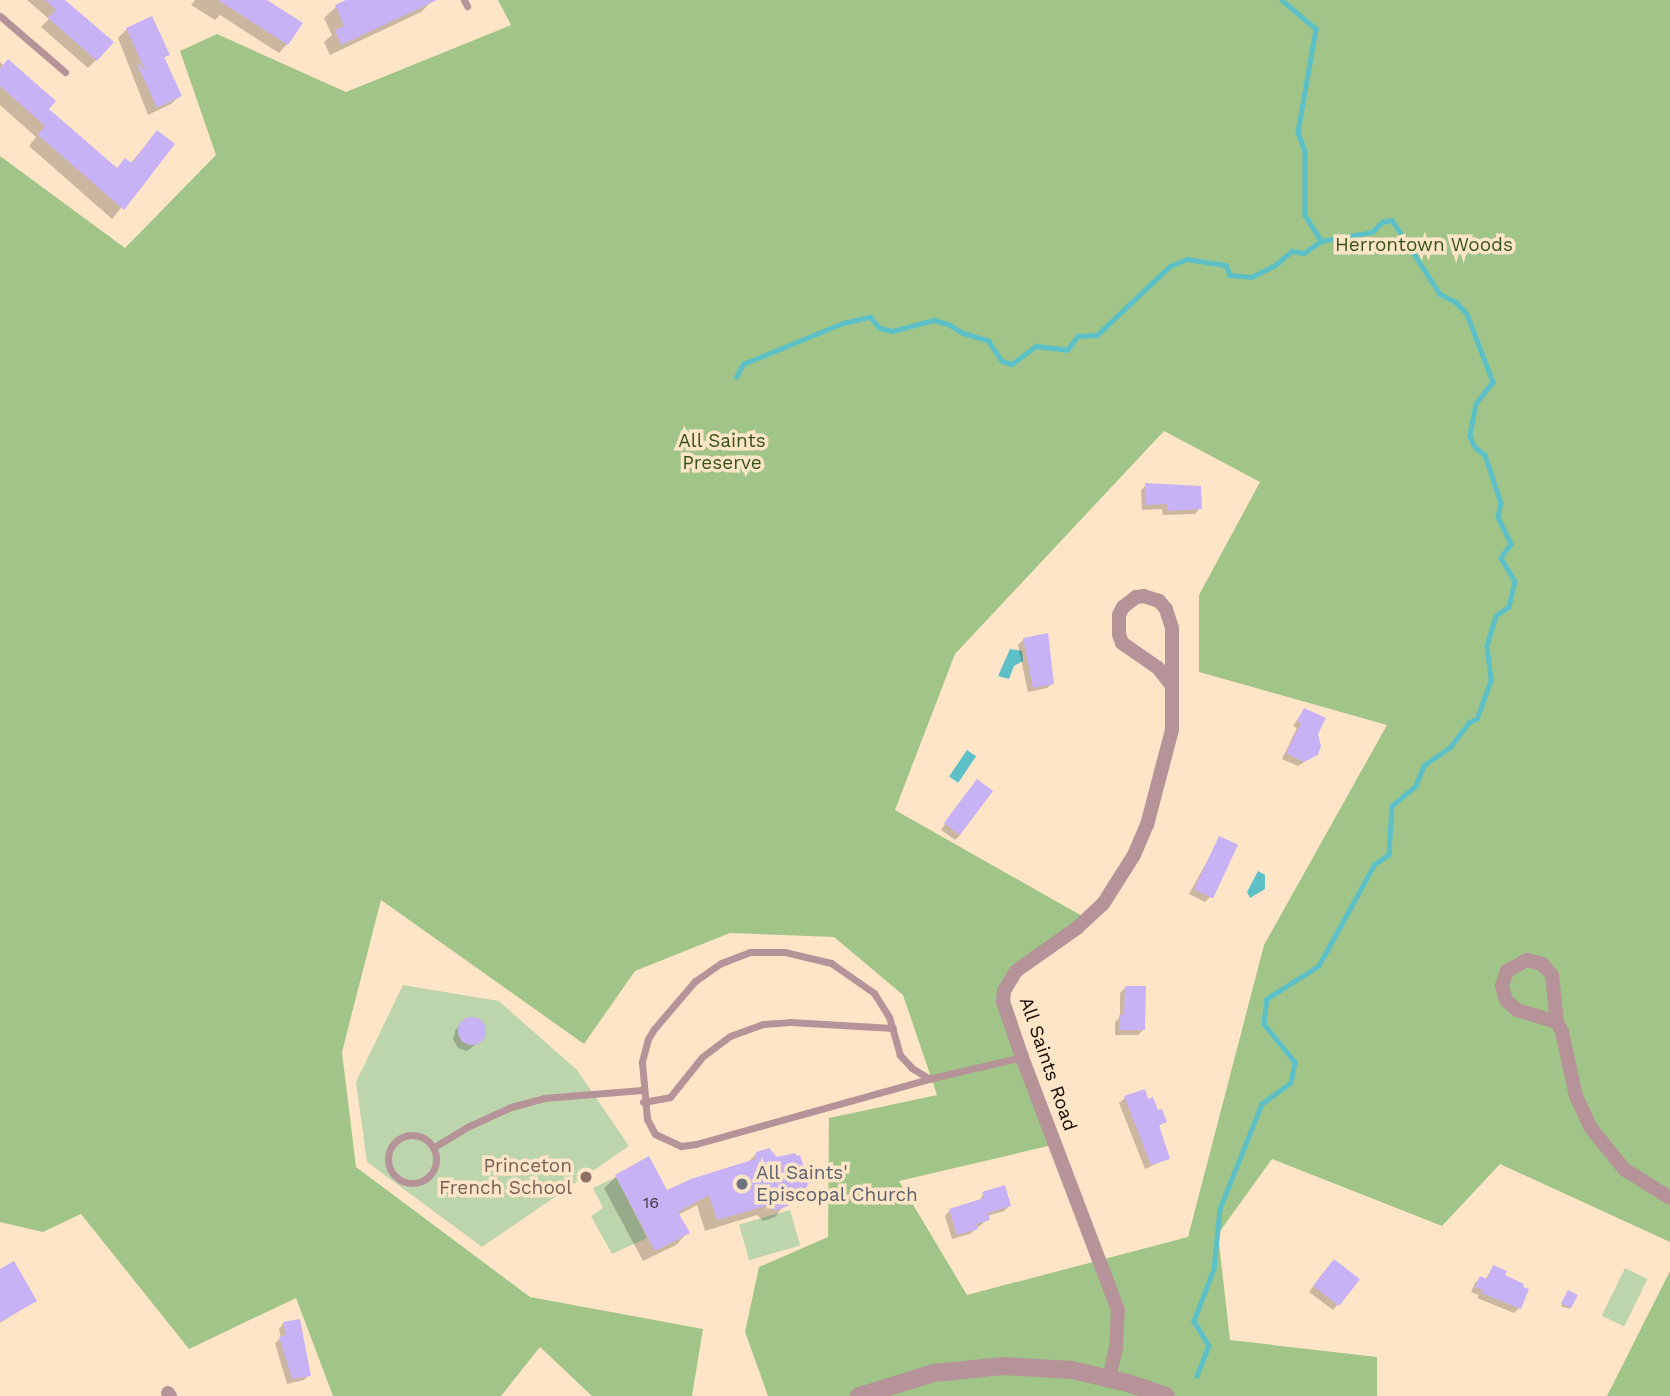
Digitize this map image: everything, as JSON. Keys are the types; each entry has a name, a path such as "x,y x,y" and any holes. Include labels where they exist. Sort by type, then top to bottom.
{"street":[{"name":"All Saints Road","path":"1109,1378 1116,1347 1118,1310 1021,1057 1003,1002 1008,980 1103,905 1134,855 1147,825 1172,730 1172,686 1172,628 1166,608 1152,597 1136,597 1123,607 1119,615 1118,626 1122,643 1158,668 1172,686"},
{"path":"1557,1022 1544,1015 1517,1010 1506,1000 1503,978 1512,966 1527,960 1548,969 1554,982 1557,1022 1576,1096 1591,1128 1624,1168 1670,1198"},
{"path":"859,1396 907,1380 968,1368 1044,1367 1109,1378 1166,1396"}],"lane":[{"path":"0,16 65,72"},
{"path":"930,1079 912,1069 900,1055 893,1028 883,1005 874,993 831,964 785,952 750,952 721,963 683,991 648,1040 642,1062 643,1102 647,1119 656,1134 681,1146 1021,1057"},
{"path":"643,1102 670,1097 702,1057 730,1036 763,1024 790,1022 893,1028"},
{"path":"434,1147 467,1127 512,1107 544,1098 642,1090"},
{"path":"414,1134 429,1141 434,1147 437,1163 434,1171 422,1182 406,1182 392,1173 387,1158 389,1150 399,1138 414,1134"}],"green space":[{"path":"498,0 1670,0 1670,1242 1500,1164 1442,1226 1272,1159 1218,1234 1230,1340 1377,1357 1377,1396 768,1396 745,1332 759,1267 828,1237 829,1118 937,1095 903,995 834,937 730,933 635,971 584,1044 381,900 342,1052 356,1167 530,1297 703,1329 692,1396 592,1396 540,1347 501,1396 333,1396 296,1298 189,1349 81,1214 43,1232 0,1222 0,156 125,248 216,155 180,51 217,34 346,92 511,25","holes":["1164,431 1260,482 1199,595 1199,672 1387,725 1264,945 1188,1237 967,1295 899,1181 1057,1144 1005,984 1091,921 895,810 955,654"]},
{"path":"403,985 499,1001 577,1070 629,1146 482,1247 367,1162 356,1082"},
{"path":"616,1177 647,1238 612,1254 591,1216 603,1208 593,1188"},
{"path":"790,1210 800,1246 749,1260 739,1225"},
{"path":"1625,1268 1647,1279 1624,1327 1602,1316"},
{"path":"1670,1271 1670,1396 1607,1396"}],"water":[{"path":"1010,649 1022,651 1023,661 1014,666 1009,679 998,676"},
{"path":"967,750 976,756 958,783 949,777"},
{"path":"1258,871 1265,875 1265,889 1250,898 1247,892"}],"building":[{"path":"45,0 65,0 114,42 97,61 48,18 56,10"},
{"path":"218,0 267,0 303,23 288,45"},
{"path":"346,0 437,0 341,45 335,30 344,26 335,5"},
{"path":"152,16 170,55 164,57 182,96 157,108 136,62 145,70 126,28"},
{"path":"8,59 56,101 49,109 117,168 125,158 132,163 157,130 175,144 124,210 38,135 45,126 0,86 0,69"},
{"path":"1145,483 1201,486 1202,509 1167,511 1167,504 1146,505"},
{"path":"1048,633 1054,684 1033,688 1023,638"},
{"path":"1304,708 1326,718 1318,734 1321,746 1318,755 1304,762 1286,753 1301,723 1297,721"},
{"path":"977,779 993,791 960,835 944,823"},
{"path":"1219,836 1238,845 1213,898 1194,889"},
{"path":"1125,986 1146,986 1145,1030 1119,1030 1119,1015 1124,1015"},
{"path":"472,1017 482,1021 486,1031 482,1041 472,1045 462,1041 458,1031 462,1021"},
{"path":"1145,1089 1148,1099 1153,1097 1158,1110 1162,1109 1167,1122 1159,1125 1170,1159 1151,1165 1124,1096"},
{"name":"All Saints' Episcopal Church","path":"769,1148 777,1157 795,1153 800,1155 809,1183 806,1188 790,1193 788,1206 775,1211 769,1205 717,1220 709,1195 678,1212 690,1233 655,1251 615,1175 649,1156 667,1190 691,1179 755,1159 756,1152"},
{"path":"1005,1185 1011,1206 988,1213 990,1220 976,1224 978,1229 957,1235 949,1209 984,1198 982,1192"},
{"path":"1334,1259 1360,1279 1339,1306 1313,1286"},
{"path":"14,1261 37,1301 0,1322 0,1269"},
{"path":"1493,1265 1507,1271 1505,1275 1529,1289 1521,1309 1481,1293 1483,1290 1475,1287 1480,1276 1487,1279"},
{"path":"1568,1290 1578,1295 1571,1308 1561,1303"},
{"path":"300,1319 311,1376 292,1379 279,1337 286,1335 283,1322"}],"waterway":[{"path":"1282,0 1316,29 1298,132 1305,151 1305,215 1321,241"},
{"path":"736,377 743,364 843,323 870,317 880,328 892,331 934,320 948,324 963,333 988,340 1002,361 1012,364 1036,346 1067,350 1078,336 1097,335 1170,266 1187,259 1226,265 1230,275 1251,277 1274,266 1292,251 1304,253 1321,241 1372,232 1382,222 1392,220 1440,294 1456,302 1467,314 1493,382 1476,404 1470,436 1475,447 1485,455 1501,503 1498,517 1511,544 1501,558 1515,581 1509,607 1496,616 1487,646 1491,681 1477,719 1469,723 1451,747 1424,766 1416,786 1392,806 1389,855 1375,864 1319,966 1267,999 1264,1024 1295,1062 1291,1083 1262,1104 1220,1209 1214,1269 1194,1321 1209,1346 1197,1376"}],"place":[{"name":"Princeton French School","path":"586,1177"},
{"name":"All Saints' Episcopal Church","path":"742,1184"}],"park label":[{"name":"Herrontown Woods","path":"1424,245"},
{"name":"All Saints Preserve","path":"722,452"}]}
